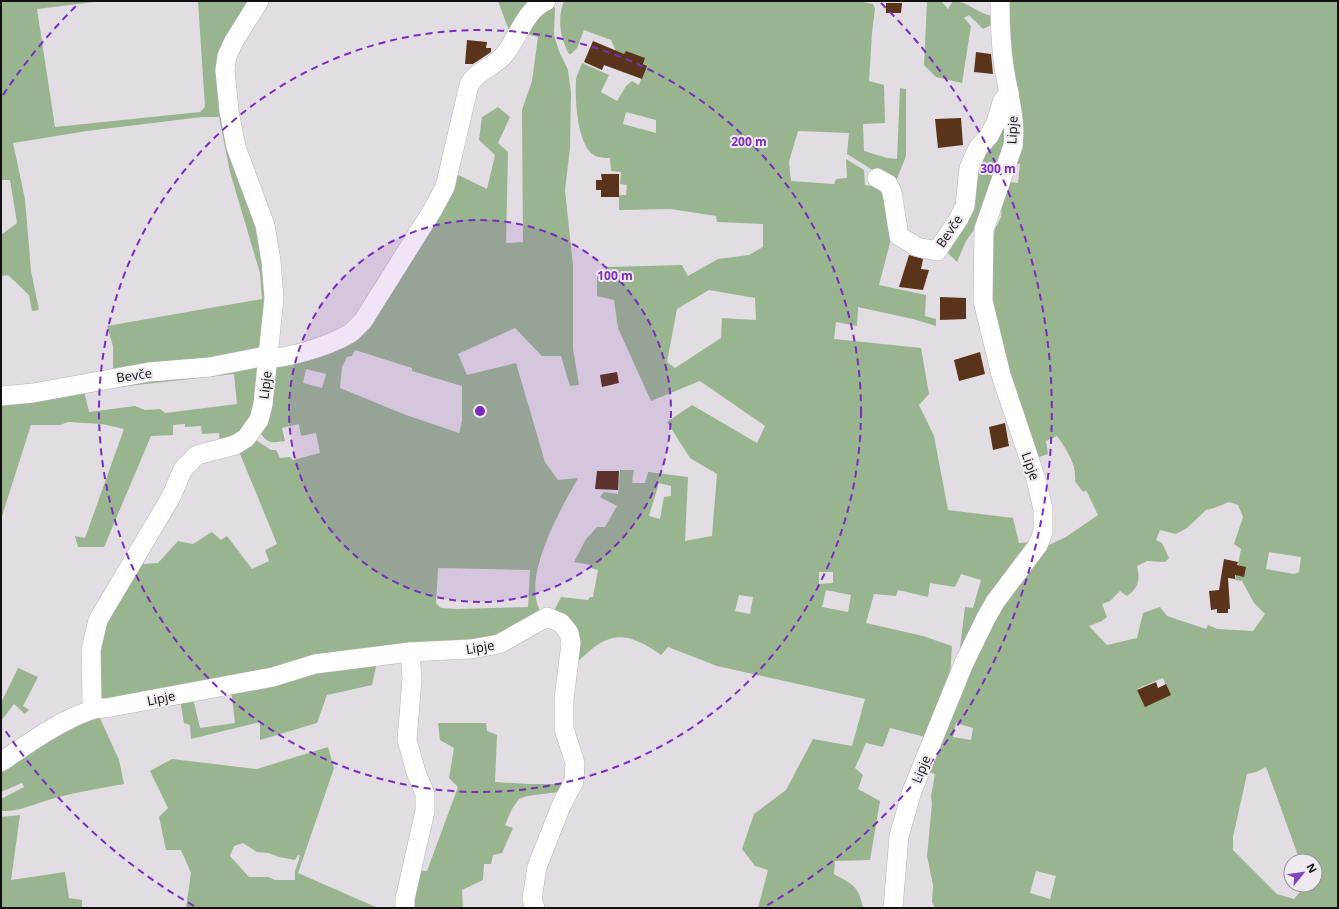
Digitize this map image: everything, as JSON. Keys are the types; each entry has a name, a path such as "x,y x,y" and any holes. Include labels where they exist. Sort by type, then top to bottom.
{"street":[{"name":"Lipje","path":"97,708 92,702 91,650 98,620 171,497 184,469 197,455 235,445 246,438 259,420 266,382 274,298 272,260 264,225 236,147 229,111 225,70 227,56 234,40 259,1"},
{"name":"Bevče","path":"1,396 33,393 143,373 210,367 261,357 268,354 303,352 326,345 350,333 363,321 432,212 445,187 469,85 473,78 492,66 504,55 529,15 541,3 546,1"},
{"name":"Lipje","path":"893,908 899,836 912,791 964,663 986,618 995,602 1038,545 1043,532 1043,509 1036,479 1001,375 983,302 984,229 1013,146 1015,132 1014,112 1009,92 1000,30 1000,1"},
{"name":"Bevče","path":"877,178 888,184 892,192 899,236 917,247 937,251 958,220 965,206 969,168 978,148 989,136 997,120 1002,102 1009,92"},
{"name":"Lipje","path":"1,762 60,724 97,708 106,708 273,677 316,664 410,652 471,650 499,644 547,617 561,623 568,633 571,643 571,654 568,664 564,699 564,729 575,763 574,781 561,806 537,866 532,899 535,908"},
{"path":"405,908 407,892 425,812 425,794 416,772 407,740 412,679 410,652"}],"green space":[{"path":"1,1 102,1 37,9 55,127 200,112 205,107 198,1 255,1 227,43 251,202 269,288 261,345 252,351 113,373 113,346 107,326 262,299 260,273 230,172 219,117 202,117 87,131 13,143 25,199 31,271 39,310 32,311 29,295 8,275 1,276 1,235 17,223 10,180 1,180"},
{"path":"498,1 538,1 511,36"},
{"path":"564,1 858,1 873,4 875,9 869,81 884,85 885,123 863,124 864,151 887,158 897,159 900,88 906,89 906,156 895,184 847,154 849,133 798,131 789,162 791,181 834,184 836,179 847,178 846,159 864,170 865,185 871,186 879,182 884,184 892,235 879,285 926,295 925,316 936,319 936,326 913,319 858,307 857,326 836,322 834,339 921,348 929,394 919,405 934,436 948,510 1013,518 1019,543 1030,542 959,656 965,607 973,608 981,580 961,574 955,587 930,583 928,597 898,590 896,596 874,594 866,623 923,636 952,646 950,677 929,738 890,728 883,747 866,743 855,768 863,775 858,789 880,801 870,860 835,861 834,874 857,890 863,908 758,908 768,870 755,866 742,849 754,814 786,790 813,739 852,746 865,699 717,666 668,647 661,655 635,640 624,638 614,638 605,641 595,647 573,667 555,609 561,597 588,600 590,597 593,597 598,570 591,568 591,565 574,562 586,539 597,527 605,527 617,506 600,497 604,492 618,494 620,470 634,470 632,483 645,483 648,472 688,477 685,541 712,536 717,474 690,458 667,422 692,405 757,443 765,426 700,381 651,401 618,328 614,300 597,296 597,276 608,267 682,265 688,276 718,259 749,255 763,247 763,224 717,222 716,216 671,209 619,210 619,195 626,195 627,185 620,184 621,172 611,171 610,158 594,155 588,150 584,142 578,121 576,79 582,63 609,75 601,92 617,101 626,86 632,81 639,85 646,65 617,64 615,49 611,40 584,30 577,48 569,54 563,41 560,28","holes":["626,112 656,120 656,133 623,124","709,290 755,298 756,320 722,318 721,338 675,368 667,362 677,309","659,483 671,486 671,496 664,497 660,519 649,516","819,572 833,572 833,583 819,584","826,590 851,595 848,612 822,607","739,595 753,597 750,614 735,611"]},
{"path":"927,1 941,1 948,9 953,1 963,3 992,16 991,25 983,29 969,15 964,18 971,26 962,83 936,77 924,65"},
{"path":"1005,1 1338,1 1338,908 935,908 932,902 933,885 927,856 932,804 931,796 935,774 924,771 978,640 1037,555 1049,545 1066,537 1098,515 1086,490 1083,492 1075,481 1073,463 1057,436 1046,441 1048,454 1039,457 1031,453 991,315 990,253 995,229 1001,217 1004,181 1018,183 1020,164 1011,163","holes":["1229,502 1238,505 1243,517 1234,544 1241,549 1235,580 1242,581 1254,603 1265,614 1253,631 1217,629 1208,625 1206,629 1167,616 1160,607 1143,613 1137,638 1107,645 1089,626 1102,621 1107,617 1102,604 1110,601 1120,591 1127,596 1134,590 1138,583 1137,566 1147,561 1165,562 1169,558 1162,543 1156,540 1160,530 1176,534 1187,528 1206,510","1269,552 1301,557 1299,572 1294,574 1266,569","1163,678 1170,695 1145,705 1137,689","956,723 973,728 971,740 953,737","1266,767 1297,853 1323,853 1323,893 1299,893 1294,899 1277,894 1233,850 1233,837 1247,774 1256,772","1036,871 1056,876 1050,899 1030,893"]},
{"path":"552,3 555,8 554,35 559,51 568,70 571,93 570,148 565,190 573,266 573,349 579,385 570,386 561,356 542,356 515,328 458,354 467,375 516,363 545,462 558,480 578,478 553,526 539,564 536,583 536,600 542,614 510,635 98,703 96,641 140,560 144,564 158,563 178,541 193,544 212,532 221,540 227,536 252,569 269,561 265,550 277,544 238,449 253,438 271,450 276,450 280,458 290,457 293,460 320,453 316,433 301,436 299,424 282,428 285,441 270,442 265,439 260,432 272,365 342,341 452,172 487,189 495,155 479,140 482,117 498,107 510,117 498,143 508,152 506,243 523,242 522,110 532,81 538,37 523,33","holes":["355,350 412,368 412,371 462,386 462,421 459,433 406,415 340,388 342,367 347,357 352,356","306,369 326,374 322,388 303,383","438,568 530,570 528,607 457,609 441,608 436,603"]},
{"path":"1002,117 1013,129 976,227 966,241 957,262 947,252 971,185"},
{"path":"258,359 252,426 220,446 219,433 202,434 201,426 185,427 185,424 173,425 173,435 151,436 104,547 78,547 75,536 85,538 124,429 102,424 68,422 60,425 31,425 1,519 1,399","holes":["234,374 237,404 165,413 160,409 145,410 135,406 89,412 84,391"]},
{"path":"377,662 372,685 327,695 317,723 260,740 260,722 191,739 190,725 184,723 180,700 193,698 200,728 235,723 231,690 286,678"},
{"path":"18,668 38,677 23,706 29,710 25,714 14,704 1,721 1,703"},
{"path":"99,716 119,760 124,784 64,796 21,809 1,811 1,799 24,787 22,783 1,792 1,767 45,737"},
{"path":"438,723 486,723 487,731 497,735 495,782 567,784 559,792 527,796 519,799 512,809 505,825 513,828 502,853 493,855 491,864 484,864 483,880 462,890 463,908 408,908 414,870 427,871 458,787 449,778 454,748 440,740"},
{"path":"328,747 334,768 298,873 378,908 186,908 191,873 181,850 166,850 159,817 168,808 150,771 172,759 257,769","holes":["243,843 257,852 269,853 279,857 295,860 298,855 300,856 295,871 295,880 275,880 268,877 249,877 230,856 234,846"]},
{"path":"20,815 11,880 65,872 69,898 82,900 82,908 1,908 1,817"}],"building":[{"path":"886,3 902,3 901,13 886,13"},
{"path":"467,40 487,42 486,48 491,48 491,52 473,64 465,64"},
{"path":"593,41 624,54 626,51 645,58 643,64 647,66 642,79 604,65 602,70 584,62"},
{"path":"976,52 991,54 993,74 974,72"},
{"path":"961,118 963,145 938,148 935,119"},
{"path":"601,174 619,174 619,197 601,197 601,190 596,190 596,180 602,180"},
{"path":"909,255 923,259 921,269 929,270 923,290 899,287"},
{"path":"940,297 966,298 966,319 940,320"},
{"path":"980,352 985,374 959,381 954,360"},
{"path":"617,372 619,383 602,387 600,375"},
{"path":"1005,423 1009,446 993,450 989,427"},
{"path":"597,471 619,471 618,490 595,489"},
{"path":"1224,559 1238,562 1237,565 1246,567 1244,577 1235,575 1235,579 1228,578 1230,609 1228,609 1228,613 1217,613 1217,609 1211,610 1209,591 1219,590"},
{"path":"1156,682 1158,688 1166,684 1171,695 1145,707 1137,690"}]}
